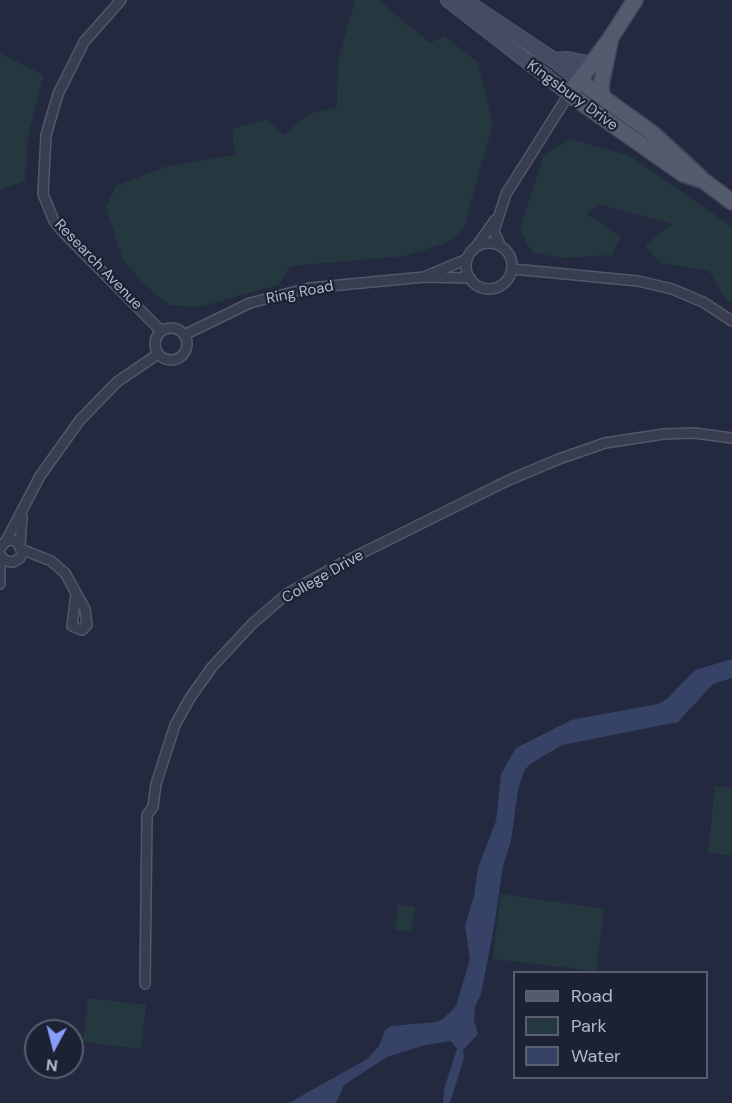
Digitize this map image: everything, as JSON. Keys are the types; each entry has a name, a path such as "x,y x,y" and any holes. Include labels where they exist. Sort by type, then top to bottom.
{"main road":[{"name":"Kingsbury Drive","path":"448,0 569,94 683,174 704,181 732,202"},
{"name":"Kingsbury Drive","path":"464,0 554,60 602,98 652,133 698,172 704,181"},
{"path":"569,94 610,39 635,0"},
{"path":"602,98 601,85 610,39"},
{"path":"554,60 568,59 592,64"}],"street":[{"name":"Research Avenue","path":"121,0 84,42 58,94 46,135 43,194 54,221 64,233 161,331"},
{"path":"495,219 494,233 500,245 507,251 513,269 507,282 496,288 483,288 470,278 467,258 495,219 523,164 569,94"},
{"path":"475,247 487,243 500,245"},
{"name":"Ring Road","path":"424,276 467,258"},
{"path":"513,269 638,281 672,289 703,302 732,321"},
{"name":"Ring Road","path":"184,335 202,324 250,303 309,288 424,276 470,278"},
{"path":"171,328 184,335 186,349 180,357 171,360 158,354 155,345 161,331 171,328"},
{"path":"3,545 22,515 40,476 80,420 117,382 158,354"},
{"name":"College Drive","path":"145,984 147,815 153,807 156,784 176,725 190,698 212,667 246,629 288,593 342,563 509,480 559,459 605,443 646,436 695,433 732,438"},
{"path":"0,584 21,547 22,515"},
{"path":"3,545 12,540 61,568 76,594"},
{"path":"0,555 6,561 45,558"},
{"path":"0,555 0,584"}],"green space":[{"path":"355,0 378,0 430,43 444,36 478,62 493,124 463,230 446,243 405,256 291,266 278,285 199,307 169,305 144,284 123,260 106,207 116,186 165,167 235,155 232,129 268,119 283,135 310,114 337,107 338,60"},
{"path":"0,53 44,75 28,135 25,181 0,190"},
{"path":"570,139 630,156 732,227 732,302 728,302 709,271 660,263 645,245 672,224 598,204 587,214 621,237 612,255 564,258 533,253 520,231 530,197 544,155"},
{"path":"715,786 732,788 732,855 708,853"},
{"path":"500,894 604,909 596,971 493,959"},
{"path":"398,905 415,907 411,932 395,930"},
{"path":"88,998 146,1005 141,1049 84,1042"}],"water":[{"path":"732,659 732,678 713,684 678,722 562,745 530,764 524,771 518,790 511,841 503,866 481,994 475,1007 474,1020 478,1034 463,1050 464,1058 450,1103 443,1103 444,1089 457,1049 451,1041 425,1045 387,1057 344,1085 336,1103 289,1103 367,1059 379,1046 385,1030 391,1026 436,1022 443,1019 456,1006 470,959 465,926 474,896 478,868 496,821 501,774 516,748 571,720 658,704 667,699 695,670"}]}
